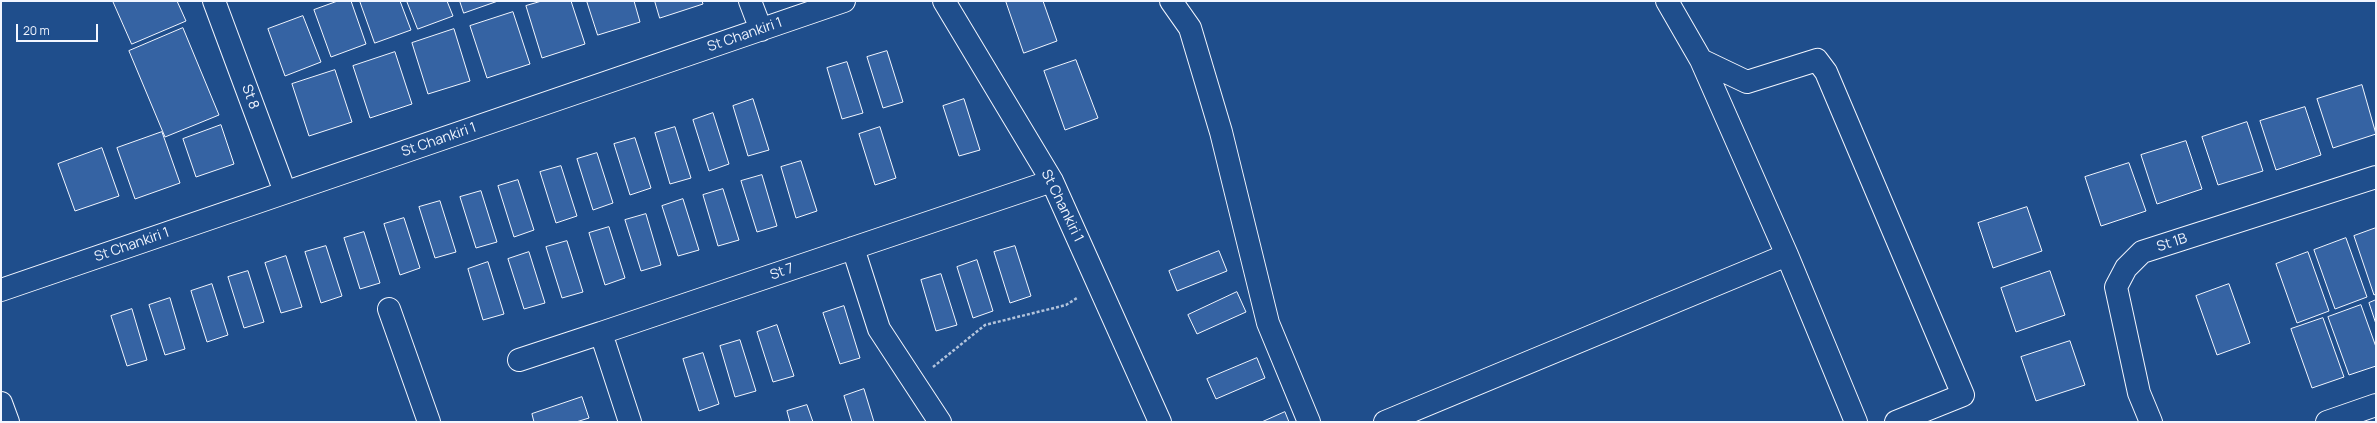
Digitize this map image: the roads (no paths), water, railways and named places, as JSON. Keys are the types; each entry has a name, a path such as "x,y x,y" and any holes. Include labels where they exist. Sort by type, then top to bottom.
{"street":[{"name":"St 8","path":"214,1 285,192"},
{"path":"750,1 760,30"},
{"name":"St Chankiri 1","path":"1,290 844,1"},
{"name":"St Chankiri 1","path":"944,1 1052,181 1160,422"},
{"path":"1171,1 1190,28 1221,132 1268,323 1309,422"},
{"path":"1667,1 1700,60 1787,255 1856,422"},
{"path":"1700,60 1746,82 1817,60 1826,72 1963,395 1896,422"},
{"name":"St 1B","path":"2151,422 2140,393 2116,287 2126,268 2142,252 2376,176"},
{"name":"St 7","path":"519,360 1052,181"},
{"path":"853,248 879,329 940,422"},
{"path":"1385,422 1787,255"},
{"path":"389,310 429,422"},
{"path":"601,333 630,422"},
{"path":"1,403 8,422"},
{"path":"2327,422 2376,405"}]}
